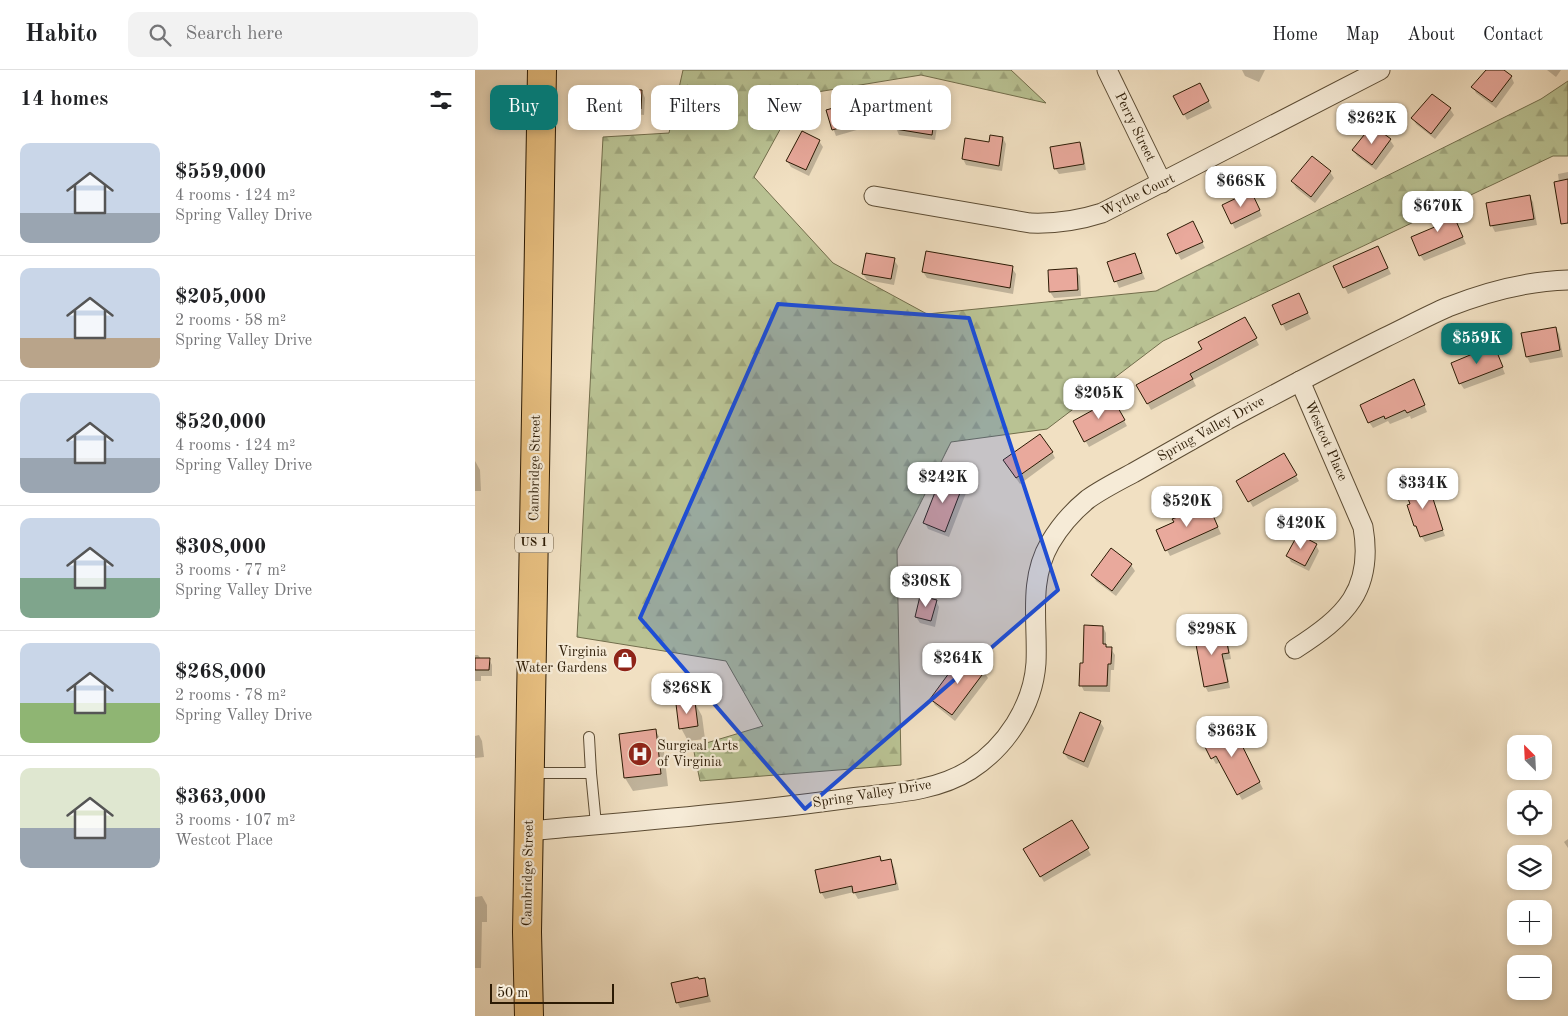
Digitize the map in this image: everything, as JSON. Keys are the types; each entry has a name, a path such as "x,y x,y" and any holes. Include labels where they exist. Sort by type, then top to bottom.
{"main road":[{"name":"Cambridge Street","path":"529,1016 527,932 528,831 531,773 541,70"}],"street":[{"name":"Perry Street","path":"1107,70 1162,183"},
{"name":"Wythe Court","path":"874,196 1030,223 1055,224 1079,220 1102,213 1380,70"},
{"name":"Spring Valley Drive","path":"528,831 809,804 925,788 969,771 988,757 1004,740 1017,721 1029,696 1036,663 1035,591 1039,568 1047,547 1059,528 1074,510 1092,496 1300,381 1446,308 1483,294 1521,285 1568,280"},
{"name":"Westcot Place","path":"1295,649 1319,634 1351,603 1362,583 1366,564 1366,545 1363,527 1300,381"}],"lane":[{"path":"589,737 596,824"},
{"path":"531,773 591,773"}],"highlighted area":[{"path":"778,304 969,318 1058,590 805,809 640,618"}],"green space":[{"path":"683,70 1011,70 1046,103 921,75 860,85 831,85 831,90 821,91 821,85 748,85 748,130 780,130 754,177 833,263 927,314 1156,291 1541,99 1568,81 1568,156 1553,156 1163,341 1047,429 951,442 897,550 901,765 700,781 693,747 763,726 726,661 577,637 603,137 669,133 670,130 738,130 738,85 680,85"}],"building":[{"path":"1486,70 1504,70 1512,76 1492,102 1471,87"},
{"path":"1200,83 1209,101 1183,115 1173,96"},
{"path":"1432,94 1451,108 1431,134 1411,118"},
{"path":"831,109 831,127 826,110"},
{"path":"1372,125 1391,139 1372,165 1352,150"},
{"path":"901,130 933,130 932,135"},
{"path":"802,131 820,140 806,170 786,161"},
{"path":"990,135 1003,137 999,166 962,159 965,138 989,142"},
{"path":"1080,142 1084,164 1054,169 1050,147"},
{"path":"1312,156 1331,171 1311,197 1291,181"},
{"path":"1568,179 1568,223 1561,224 1554,182"},
{"path":"1251,191 1260,210 1231,224 1222,205"},
{"path":"1530,195 1534,219 1490,226 1486,203"},
{"path":"1450,207 1463,237 1419,256 1411,237 1437,226 1432,215"},
{"path":"1193,221 1203,242 1176,254 1167,234"},
{"path":"1378,246 1388,268 1343,288 1333,266"},
{"path":"926,251 1013,266 1010,288 922,272"},
{"path":"866,253 895,258 891,279 862,274"},
{"path":"1135,253 1142,273 1114,282 1107,262"},
{"path":"1077,268 1078,290 1049,292 1048,270"},
{"path":"1299,293 1308,313 1281,325 1272,305"},
{"path":"1245,317 1257,338 1190,374 1193,379 1147,404 1136,385 1202,349 1198,342"},
{"path":"1556,327 1560,350 1526,357 1521,333"},
{"path":"1494,345 1503,367 1459,384 1451,363"},
{"path":"1414,379 1425,405 1407,413 1405,410 1385,419 1384,416 1368,423 1360,405"},
{"path":"1113,399 1125,420 1084,442 1073,421"},
{"path":"1040,434 1053,452 1016,478 1003,460"},
{"path":"1284,453 1297,475 1248,502 1236,481"},
{"path":"941,477 963,485 945,532 923,523"},
{"path":"1428,483 1443,530 1420,537 1407,505 1410,504 1405,490"},
{"path":"1209,506 1218,527 1165,551 1156,530 1174,522 1172,519"},
{"path":"1298,534 1317,544 1305,566 1286,556"},
{"path":"1111,548 1132,564 1112,591 1091,575"},
{"path":"920,596 937,600 931,621 915,617"},
{"path":"1084,625 1103,626 1103,644 1106,644 1106,647 1112,647 1111,664 1108,664 1107,686 1079,686 1080,663 1083,663"},
{"path":"1224,629 1229,653 1222,654 1228,682 1204,687 1194,634"},
{"path":"963,654 985,671 952,715 930,699"},
{"path":"475,658 490,658 489,670 475,670"},
{"path":"695,702 698,726 679,729 676,704"},
{"path":"1080,712 1101,721 1084,762 1063,753"},
{"path":"1231,723 1260,782 1237,795 1216,756 1211,759 1201,739"},
{"name":"Surgical Arts of Virginia","path":"656,729 661,774 624,778 619,734"},
{"path":"1072,820 1089,848 1040,877 1023,849"},
{"path":"880,856 881,861 891,859 896,884 853,893 852,886 820,893 815,870"},
{"path":"698,977 699,979 705,978 708,996 676,1003 671,983"}],"place":[{"name":"Virginia Water Gardens","path":"625,660"},
{"name":"Surgical Arts of Virginia","path":"640,754"}]}
